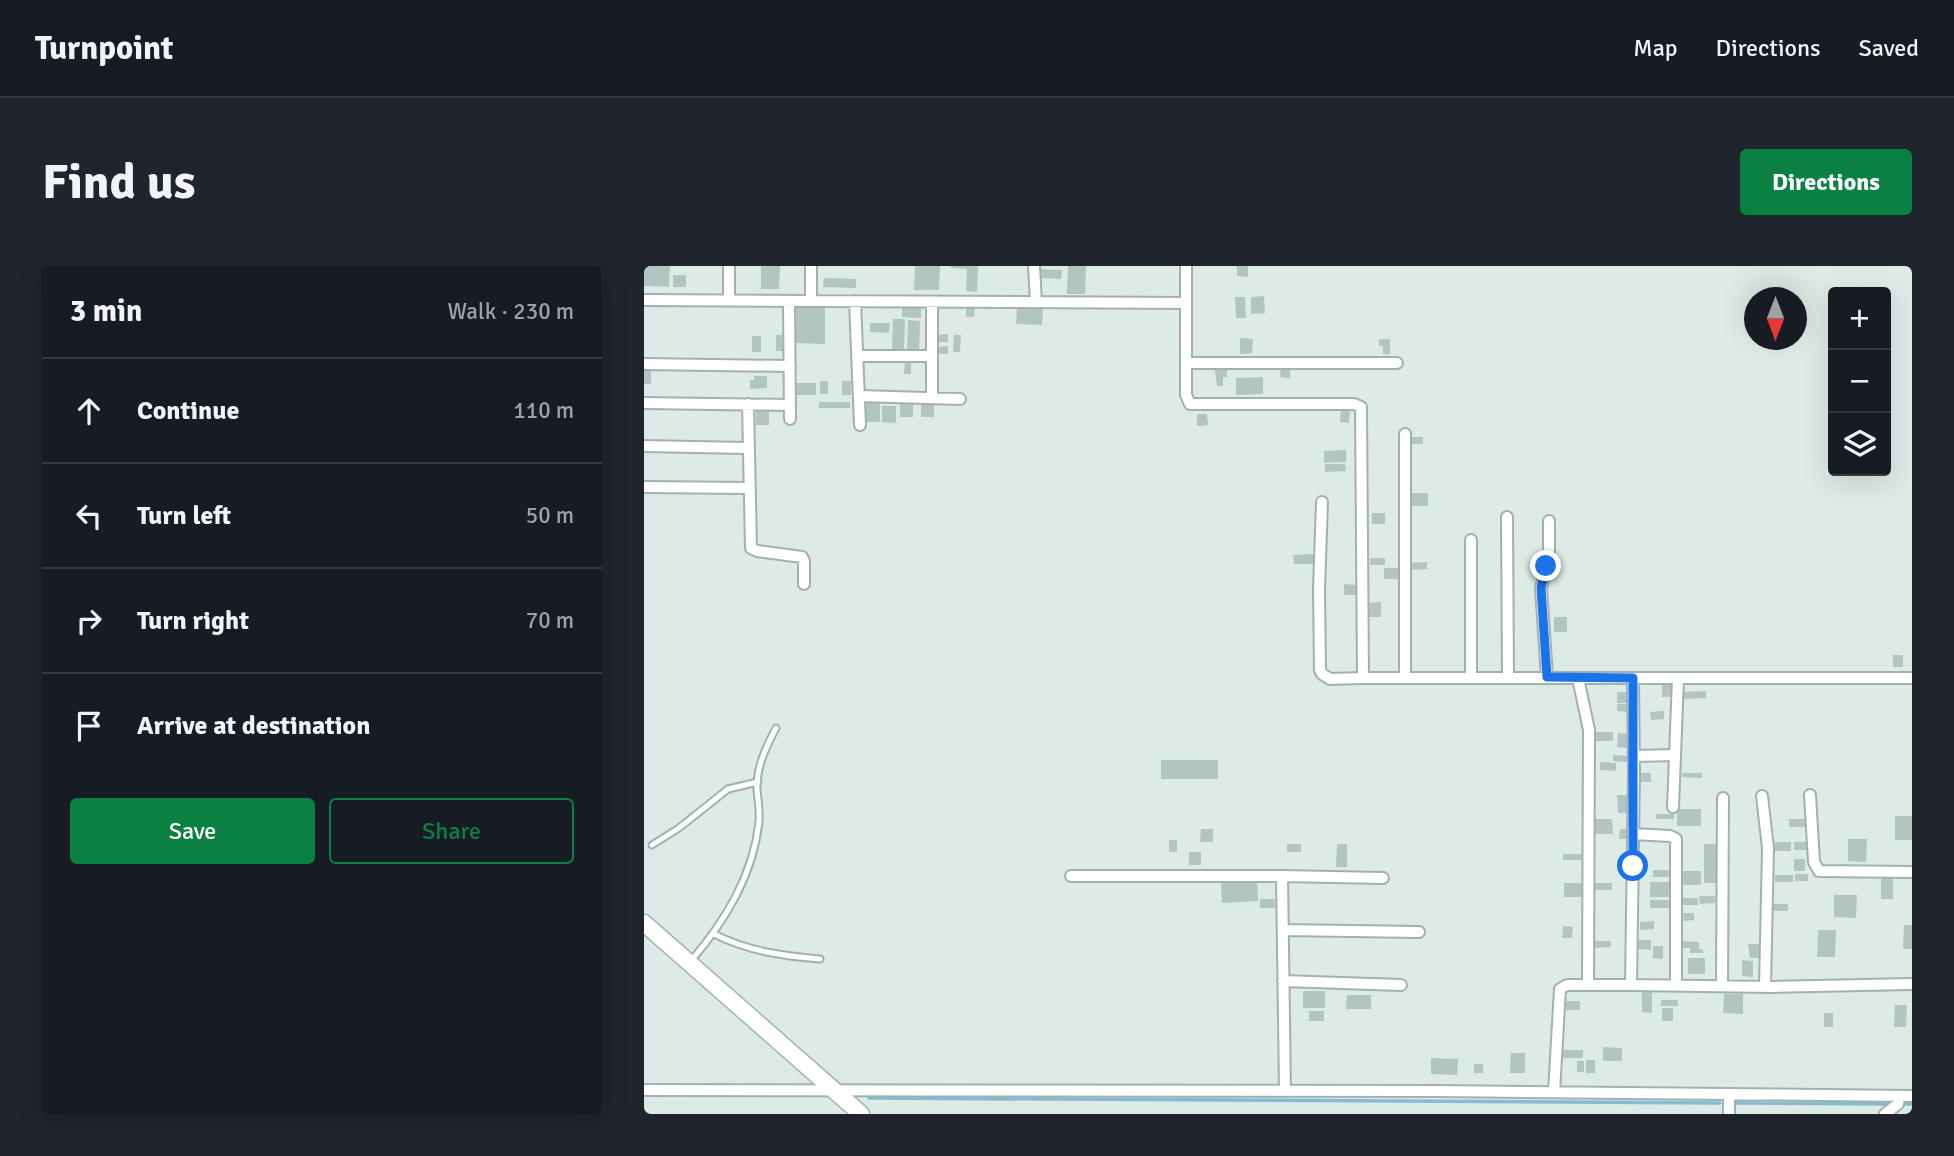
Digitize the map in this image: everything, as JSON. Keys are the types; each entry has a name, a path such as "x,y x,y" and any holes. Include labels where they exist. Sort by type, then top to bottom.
{"main road":[{"path":"644,923 861,1114"}],"street":[{"path":"729,266 729,300"},
{"path":"811,266 811,301"},
{"path":"1034,266 1036,302"},
{"path":"1186,266 1187,401 1194,406 1354,404 1361,407 1363,678"},
{"path":"644,300 1186,303"},
{"path":"789,301 790,419"},
{"path":"855,301 860,425"},
{"path":"932,302 932,398"},
{"path":"858,356 931,356"},
{"path":"1186,363 1397,363"},
{"path":"644,365 790,366"},
{"path":"859,397 960,398"},
{"path":"644,403 790,405"},
{"path":"748,404 751,548 802,557 804,584"},
{"path":"1405,433 1405,677"},
{"path":"644,446 747,448"},
{"path":"644,487 748,488"},
{"path":"1322,502 1318,589 1320,670 1330,679 1912,678"},
{"path":"1507,517 1508,677"},
{"path":"1547,677 1541,588 1549,554 1549,522"},
{"path":"1471,540 1471,677"},
{"path":"1578,678 1589,730 1588,985"},
{"path":"1631,985 1633,678"},
{"path":"1673,807 1678,679"},
{"path":"1634,756 1674,755"},
{"path":"1810,795 1814,862 1819,871 1912,872"},
{"path":"1762,796 1768,848 1765,987"},
{"path":"1722,986 1723,798"},
{"path":"1633,834 1670,836 1676,839 1676,986"},
{"path":"1071,876 1383,878"},
{"path":"1282,876 1285,1091"},
{"path":"1283,930 1419,932"},
{"path":"1283,981 1401,985"},
{"path":"1554,1092 1559,992 1563,986 1765,987 1912,984"},
{"path":"644,1090 1554,1092 1912,1096"},
{"path":"1729,1094 1729,1114"},
{"path":"1885,1114 1898,1104 1899,1096"}],"lane":[{"path":"690,964 734,903 750,864 759,824 758,782 764,751 776,728"},
{"path":"652,845 679,828 728,789 758,782"},
{"path":"713,934 758,952 820,959"}],"building":[{"path":"644,266 670,266 669,287 644,286"},
{"path":"761,266 780,266 779,289 761,289"},
{"path":"915,266 940,266 939,290 914,290"},
{"path":"951,266 978,266 977,292 966,291 967,269"},
{"path":"1068,266 1086,266 1085,294 1067,294"},
{"path":"1237,266 1248,266 1248,277 1237,276"},
{"path":"1039,269 1062,270 1061,279 1039,278"},
{"path":"673,275 686,275 686,287 673,287"},
{"path":"824,278 856,279 856,288 823,287"},
{"path":"1264,296 1265,313 1251,314 1251,297"},
{"path":"1235,297 1245,297 1246,318 1236,318"},
{"path":"794,304 825,304 825,344 793,343"},
{"path":"902,305 921,306 921,318 902,317"},
{"path":"966,305 975,305 974,317 966,317"},
{"path":"1017,307 1043,308 1042,325 1016,324"},
{"path":"893,319 905,319 904,352 892,351"},
{"path":"908,320 920,321 919,353 907,352"},
{"path":"870,323 890,323 889,333 870,332"},
{"path":"948,334 948,342 936,342 936,335"},
{"path":"776,335 782,335 783,351 776,351"},
{"path":"954,335 961,335 960,352 953,352"},
{"path":"752,336 761,336 761,352 752,352"},
{"path":"1240,338 1253,339 1252,353 1240,354"},
{"path":"1379,339 1390,339 1390,354 1383,354"},
{"path":"948,346 948,354 938,354 937,347"},
{"path":"905,358 911,358 911,374 904,374"},
{"path":"1214,365 1227,365 1227,377 1223,377 1223,386 1217,386"},
{"path":"1281,366 1290,367 1290,378 1280,377"},
{"path":"644,370 651,370 651,384 644,384"},
{"path":"754,376 767,376 767,388 750,389 750,380 754,380"},
{"path":"1263,377 1263,394 1236,395 1236,378"},
{"path":"820,381 828,381 828,394 820,394"},
{"path":"842,381 851,381 851,395 842,395"},
{"path":"793,383 816,383 816,395 793,395"},
{"path":"921,399 934,399 934,417 921,417"},
{"path":"900,400 913,401 913,417 900,417"},
{"path":"819,402 850,402 850,408 819,408"},
{"path":"880,402 880,422 862,422 861,403"},
{"path":"882,406 896,406 896,423 882,422"},
{"path":"756,407 769,407 769,425 756,425"},
{"path":"1341,407 1350,407 1349,423 1340,422"},
{"path":"1197,414 1207,414 1208,425 1197,426"},
{"path":"1412,437 1423,437 1423,444 1412,444"},
{"path":"1346,450 1346,462 1324,463 1324,451"},
{"path":"1325,464 1345,464 1346,471 1325,472"},
{"path":"1411,493 1428,493 1428,506 1411,506"},
{"path":"1372,513 1385,513 1385,524 1372,524"},
{"path":"1316,554 1317,564 1294,564 1293,555"},
{"path":"1370,558 1385,558 1385,565 1370,565"},
{"path":"1427,562 1427,569 1408,570 1408,563"},
{"path":"1384,568 1404,568 1404,579 1384,579"},
{"path":"1344,584 1357,585 1357,595 1344,595"},
{"path":"1381,602 1381,617 1366,617 1366,603"},
{"path":"1554,617 1567,617 1567,632 1554,632"},
{"path":"1893,655 1903,655 1903,667 1893,667"},
{"path":"1662,682 1673,682 1673,697 1662,697"},
{"path":"1706,691 1706,698 1684,699 1683,692"},
{"path":"1617,692 1631,692 1631,703 1617,703"},
{"path":"1617,704 1631,704 1631,712 1617,711"},
{"path":"1664,711 1664,719 1651,720 1650,712"},
{"path":"1593,732 1613,732 1613,741 1593,741"},
{"path":"1618,733 1630,734 1630,748 1617,747"},
{"path":"1613,755 1628,756 1627,762 1613,761"},
{"path":"1161,760 1218,760 1218,779 1161,779"},
{"path":"1600,762 1616,763 1616,771 1600,770"},
{"path":"1638,773 1651,773 1651,782 1638,782"},
{"path":"1682,773 1702,773 1702,778 1682,777"},
{"path":"1617,795 1629,795 1629,813 1618,813"},
{"path":"1677,809 1701,809 1701,826 1677,826"},
{"path":"1656,814 1674,814 1674,819 1656,819"},
{"path":"1895,816 1912,816 1912,840 1895,840"},
{"path":"1592,819 1612,819 1613,834 1593,834"},
{"path":"1789,819 1809,819 1809,827 1789,827"},
{"path":"1201,829 1213,829 1213,842 1200,842"},
{"path":"1620,829 1630,829 1630,839 1619,839"},
{"path":"1848,839 1867,839 1866,862 1848,861"},
{"path":"1169,840 1177,840 1177,852 1169,852"},
{"path":"1775,842 1791,842 1791,851 1775,851"},
{"path":"1794,842 1810,842 1810,850 1794,850"},
{"path":"1287,844 1301,844 1301,852 1287,852"},
{"path":"1337,844 1347,844 1347,867 1336,867"},
{"path":"1704,844 1720,844 1719,883 1704,883"},
{"path":"1189,852 1201,852 1201,865 1189,865"},
{"path":"1563,854 1584,854 1584,860 1563,860"},
{"path":"1794,859 1805,859 1805,871 1794,871"},
{"path":"1653,870 1673,870 1673,877 1653,877"},
{"path":"1681,871 1701,871 1701,885 1681,885"},
{"path":"1795,874 1808,874 1808,881 1795,881"},
{"path":"1775,875 1793,875 1793,882 1775,882"},
{"path":"1881,875 1893,875 1893,899 1881,899"},
{"path":"1257,878 1258,901 1222,903 1221,880"},
{"path":"1650,882 1672,882 1672,897 1650,897"},
{"path":"1564,883 1584,883 1584,897 1564,897"},
{"path":"1591,883 1612,883 1612,890 1591,890"},
{"path":"1834,895 1857,895 1856,918 1834,917"},
{"path":"1699,896 1715,896 1715,903 1700,904"},
{"path":"1676,898 1698,898 1698,905 1676,905"},
{"path":"1260,899 1275,899 1275,908 1260,908"},
{"path":"1650,900 1671,900 1671,908 1650,908"},
{"path":"1769,904 1788,904 1788,911 1769,911"},
{"path":"1683,913 1694,913 1694,920 1684,921"},
{"path":"1654,921 1654,929 1640,930 1640,922"},
{"path":"1904,925 1912,925 1912,949 1903,949"},
{"path":"1563,926 1573,927 1572,938 1562,938"},
{"path":"1818,930 1836,930 1835,957 1817,957"},
{"path":"1636,940 1651,940 1651,950 1636,949"},
{"path":"1593,941 1611,941 1611,947 1593,948"},
{"path":"1681,941 1699,942 1699,949 1703,949 1703,953 1690,953 1690,948 1681,948"},
{"path":"1748,944 1765,944 1763,958 1750,958"},
{"path":"1653,946 1663,946 1663,959 1653,958"},
{"path":"1688,958 1705,958 1705,974 1688,974"},
{"path":"1742,960 1753,961 1753,977 1742,976"},
{"path":"1303,991 1325,991 1325,1008 1303,1008"},
{"path":"1642,991 1652,991 1652,1013 1642,1012"},
{"path":"1724,994 1743,994 1743,1014 1723,1013"},
{"path":"1347,995 1371,995 1371,1009 1346,1009"},
{"path":"1661,1000 1678,1000 1678,1006 1661,1006"},
{"path":"1566,1001 1580,1001 1580,1010 1566,1010"},
{"path":"1895,1005 1907,1005 1906,1027 1894,1027"},
{"path":"1662,1008 1673,1008 1673,1021 1662,1021"},
{"path":"1309,1011 1324,1011 1324,1021 1309,1021"},
{"path":"1824,1013 1833,1013 1833,1027 1824,1027"},
{"path":"1603,1047 1622,1048 1622,1061 1603,1061"},
{"path":"1563,1050 1583,1050 1583,1058 1563,1058"},
{"path":"1511,1053 1525,1053 1525,1073 1510,1073"},
{"path":"1431,1058 1458,1059 1457,1075 1431,1074"},
{"path":"1586,1060 1595,1060 1595,1073 1586,1073"},
{"path":"1577,1061 1584,1061 1584,1072 1577,1072"},
{"path":"1474,1064 1483,1064 1483,1073 1474,1073"}],"waterway":[{"path":"869,1098 1720,1103"},
{"path":"1734,1103 1893,1104"},
{"path":"1901,1104 1912,1104"}],"route":[{"path":"1546,566 1541,588 1547,677 1633,678 1633,866"}]}
